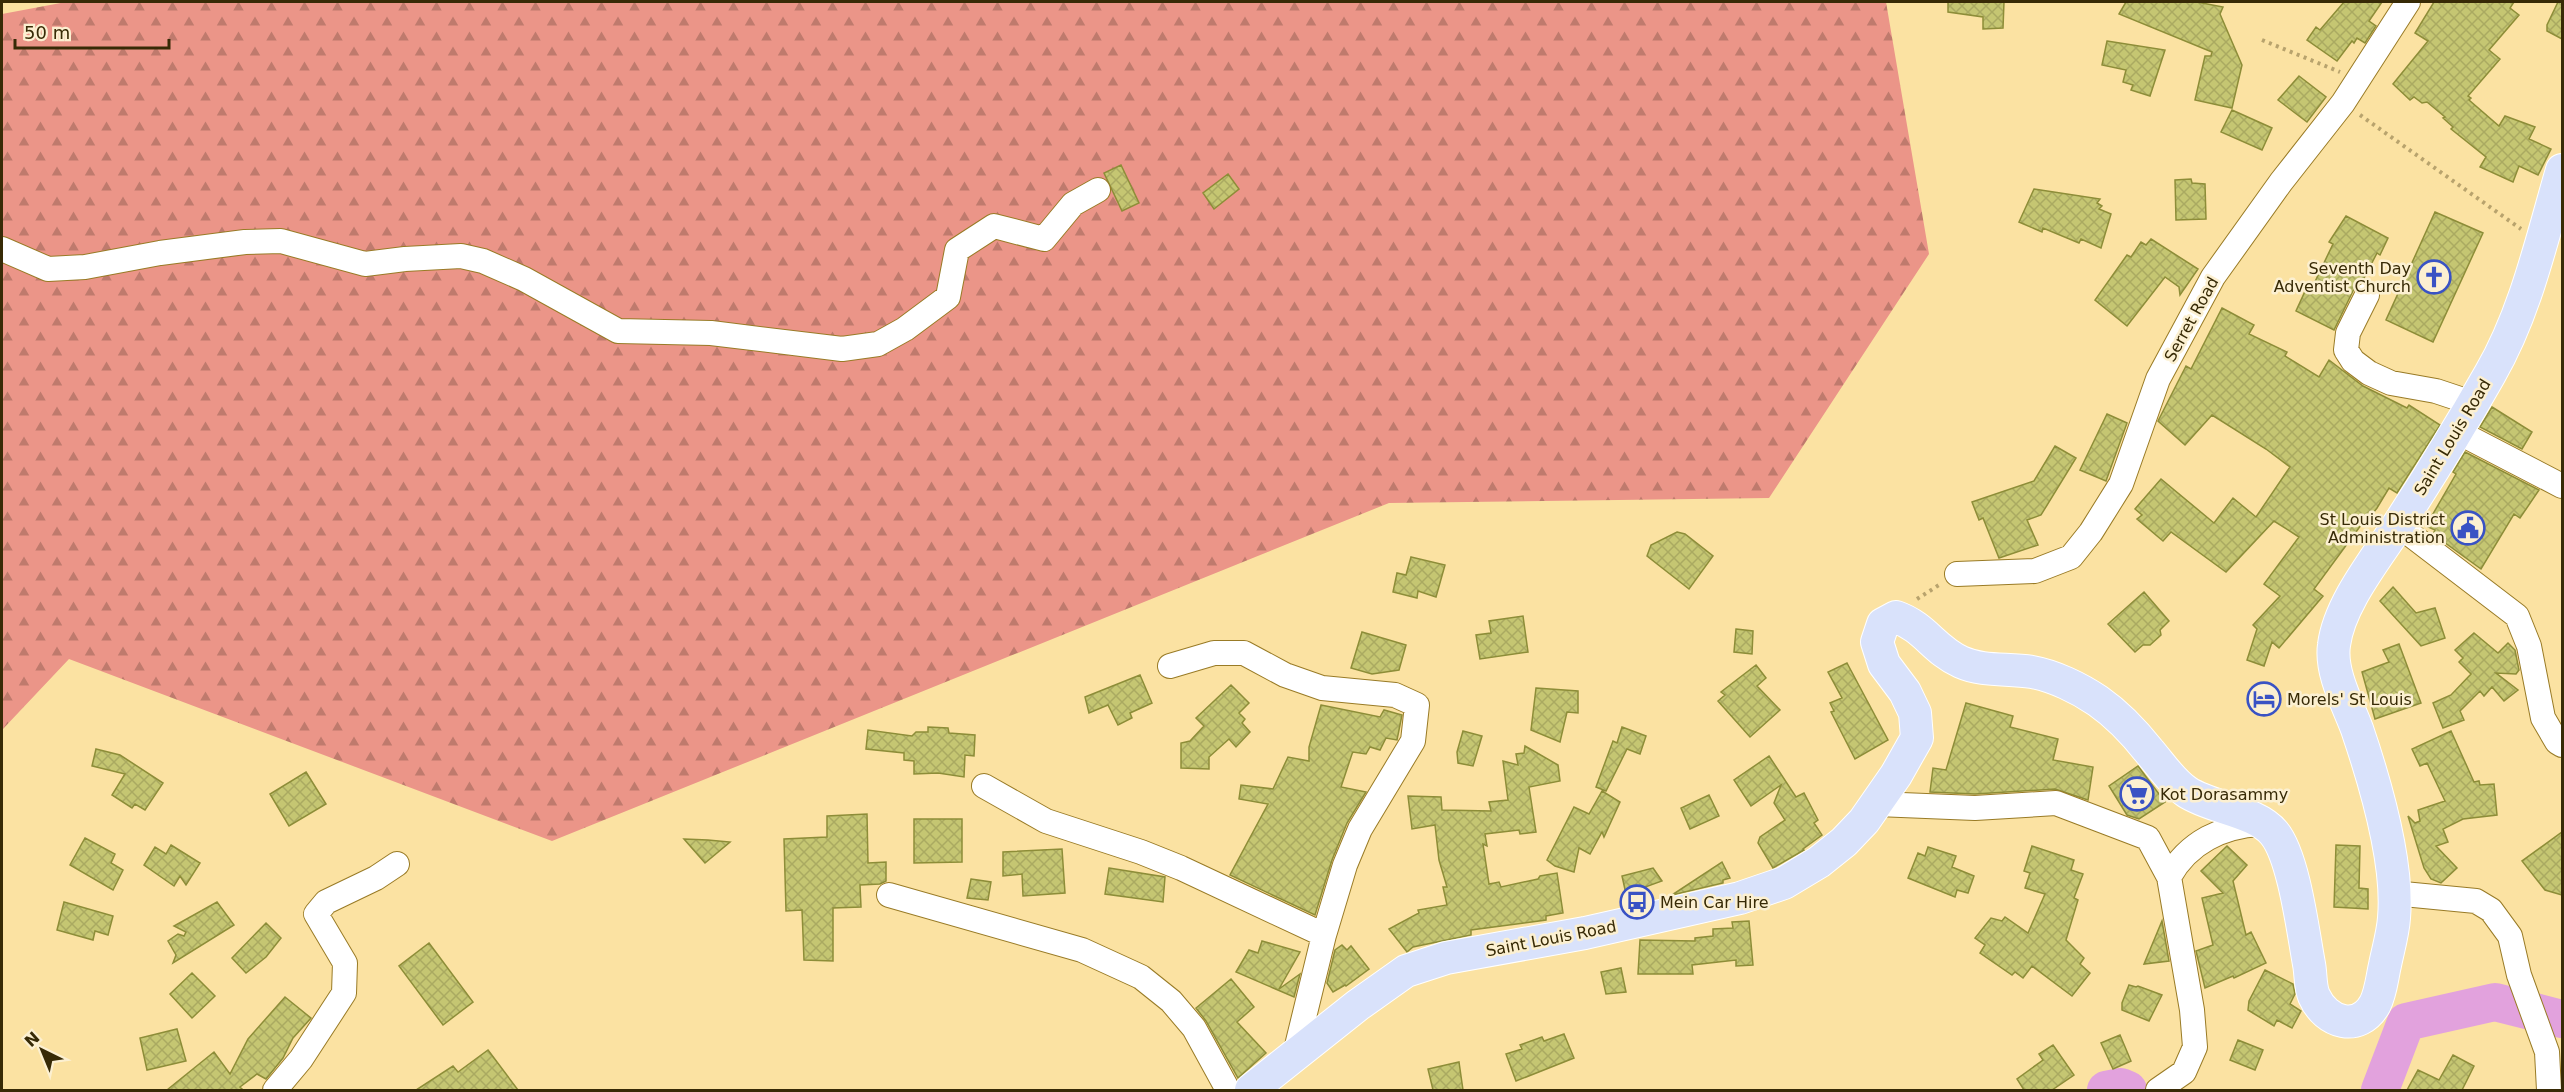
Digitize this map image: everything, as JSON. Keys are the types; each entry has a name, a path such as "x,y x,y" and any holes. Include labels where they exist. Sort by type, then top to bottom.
{"main road":[{"name":"Saint Louis Road","path":"1251,1090 1358,1005 1406,971 1446,957 1585,933 1740,898 1784,883 1819,862 1844,842 1877,804 1917,738 1915,713 1905,692 1884,664 1877,642 1882,624 1896,616 1915,623 1932,643 1957,661 1977,668 2033,672 2066,683 2097,700 2124,721 2169,776 2188,793 2217,806 2246,815 2273,832 2287,859 2310,971 2312,994 2324,1011 2336,1019 2348,1024 2364,1018 2375,1004 2380,987 2394,916 2392,872 2377,786 2336,669 2333,646 2347,606 2357,586 2398,525 2493,370 2519,310 2562,170"}],"street":[{"name":"Serret Road","path":"1958,574 2035,571 2071,557 2091,532 2121,484 2158,379 2213,277 2281,182 2360,80 2408,2"},
{"path":"2,249 48,269 85,267 160,253 245,242 281,241 365,264 461,256 483,261 524,279 618,331 711,333 843,349 878,344 905,329 948,297 957,250 994,226 1044,238 1073,204 1098,190"},
{"path":"2367,295 2348,333 2346,350 2353,361 2368,373 2391,383 2436,391 2472,403"},
{"path":"2456,431 2562,486"},
{"path":"2398,525 2517,616 2529,646 2543,718 2557,742 2562,744"},
{"path":"1170,666 1214,653 1244,652 1286,675 1322,688 1395,695 1417,705 1413,741 1360,829 1345,865 1324,935 1316,976 1295,1054"},
{"path":"984,786 1046,821 1141,852 1181,868 1324,935"},
{"path":"1877,804 1976,808 2056,803 2148,838 2169,877 2193,1020 2195,1047 2184,1072 2158,1090"},
{"path":"2169,877 2185,855 2209,837 2240,825 2260,824"},
{"path":"275,1090 301,1059 344,993 345,963 316,914 326,902 376,878 397,864"},
{"path":"2393,893 2476,901 2491,910 2510,936 2519,975 2547,1052 2549,1090"},
{"path":"889,895 1082,950 1141,976 1172,1001 1194,1028 1228,1090"}],"path":[{"path":"2262,40 2360,80"},
{"path":"2343,103 2541,243"},
{"path":"1896,616 1920,596 1958,574"}],"green space":[{"path":"66,2 1886,2 1929,254 1769,498 1389,503 552,841 69,659 2,730 2,14"}],"building":[{"path":"1948,2 2004,2 2003,28 1983,29 1983,17 1948,12"},
{"path":"2126,2 2197,2 2223,7 2220,14 2242,65 2232,108 2195,100 2205,56 2211,56 2212,52 2119,14"},
{"path":"2344,2 2382,2 2369,21 2376,26 2365,43 2357,38 2354,43 2352,41 2337,61 2307,40 2316,27 2320,30"},
{"path":"2434,2 2514,2 2510,8 2519,15 2489,50 2500,59 2468,96 2471,98 2469,100 2499,126 2505,116 2535,127 2529,139 2551,149 2538,175 2519,166 2513,182 2480,167 2486,157 2451,129 2453,127 2443,118 2445,117 2427,102 2422,103 2414,97 2410,100 2393,84 2428,41 2415,33"},
{"path":"2558,2 2562,2 2562,39 2547,31 2547,25"},
{"path":"2107,41 2165,50 2150,96 2131,90 2133,85 2123,82 2126,70 2102,65"},
{"path":"2299,76 2326,97 2307,122 2278,100"},
{"path":"2232,110 2272,128 2262,150 2221,132"},
{"path":"1121,165 1139,203 1122,211 1104,173"},
{"path":"1228,174 1239,189 1214,209 1203,193"},
{"path":"2191,179 2192,183 2205,184 2206,219 2176,220 2175,180"},
{"path":"2034,189 2100,199 2097,203 2102,206 2099,209 2111,214 2101,248 2081,239 2079,243 2043,228 2042,232 2019,222"},
{"name":"Seventh Day Adventist Church","path":"2435,212 2483,233 2433,342 2386,320"},
{"path":"2346,216 2388,238 2380,255 2377,253 2362,282 2354,289 2334,330 2296,311 2307,287 2311,290 2333,244 2329,242"},
{"path":"2151,239 2198,269 2180,295 2179,287 2165,277 2127,326 2095,300 2127,255 2131,257 2141,242 2146,245"},
{"path":"2222,308 2254,325 2249,334 2287,352 2285,356 2319,377 2329,360 2363,386 2407,408 2409,405 2440,425 2397,493 2389,488 2377,508 2366,522 2364,521 2314,589 2323,596 2279,648 2272,642 2264,666 2247,660 2257,629 2253,625 2280,596 2264,584 2299,537 2274,521 2226,572 2171,532 2163,541 2137,519 2142,515 2135,509 2161,479 2214,523 2233,498 2256,517 2290,467 2212,415 2185,445 2158,421 2186,366 2191,369"},
{"path":"2492,407 2532,432 2522,449 2480,427"},
{"path":"2107,414 2127,423 2106,481 2080,470"},
{"path":"2055,446 2076,458 2041,515 2027,520 2038,545 1999,558 1983,518 1979,520 1972,502 2034,481"},
{"path":"2465,452 2539,490 2520,518 2514,514 2481,569 2433,534 2435,530 2426,526 2456,474 2453,472"},
{"path":"1677,532 1685,534 1713,556 1689,589 1647,556 1651,545"},
{"path":"1411,557 1445,565 1436,597 1418,591 1417,598 1393,592 1397,573 1406,575"},
{"path":"2393,587 2416,613 2435,608 2445,638 2421,646 2380,601"},
{"path":"2144,592 2169,621 2160,630 2161,635 2150,645 2143,645 2135,652 2108,624"},
{"path":"1523,616 1528,652 1480,659 1476,635 1491,633 1489,621"},
{"path":"1736,629 1753,631 1752,654 1734,652"},
{"path":"1362,632 1406,645 1399,670 1372,674 1351,668"},
{"path":"2474,633 2498,653 2508,643 2515,650 2519,670 2516,674 2496,673 2518,690 2504,701 2492,687 2484,696 2480,691 2460,711 2464,720 2443,728 2433,703 2451,695 2471,674 2459,662 2463,658 2455,650"},
{"path":"2399,644 2421,703 2375,719 2362,672 2389,662 2383,650"},
{"path":"1847,663 1888,740 1855,759 1831,712 1834,711 1830,703 1842,698 1828,672"},
{"path":"1756,665 1766,678 1757,686 1780,710 1750,737 1718,701 1725,695 1721,692"},
{"path":"1140,675 1152,703 1130,713 1132,718 1118,725 1108,705 1089,713 1085,697"},
{"path":"1231,685 1249,703 1239,713 1245,719 1242,723 1250,732 1236,747 1229,739 1209,757 1209,769 1181,768 1181,743 1190,741 1204,726 1196,718"},
{"path":"1536,688 1578,691 1578,713 1567,712 1560,742 1531,730"},
{"path":"1966,703 2013,716 2010,727 2058,739 2053,760 2093,767 2088,800 2055,789 1975,794 1930,792 1933,768 1946,770"},
{"path":"1321,705 1380,717 1384,710 1402,715 1397,740 1386,738 1380,750 1370,747 1366,754 1353,752 1352,754 1341,787 1366,792 1347,823 1332,860 1315,915 1230,875 1268,804 1239,799 1241,785 1273,789 1288,757 1309,761 1309,747"},
{"path":"928,727 948,728 949,733 975,735 974,756 965,755 964,777 938,773 914,774 914,761 904,760 904,753 866,749 868,730 912,736 916,732 928,732"},
{"path":"1622,727 1646,736 1640,754 1627,749 1606,791 1596,787 1613,741 1617,743"},
{"path":"1463,731 1482,736 1473,766 1458,763 1457,752"},
{"path":"2451,731 2474,782 2479,781 2480,785 2494,784 2497,815 2463,819 2443,829 2448,842 2436,846 2457,868 2441,883 2431,879 2424,868 2408,816 2415,823 2420,821 2418,810 2445,801 2427,763 2420,766 2412,749"},
{"path":"1525,746 1558,765 1560,781 1529,787 1536,832 1520,834 1519,830 1485,834 1487,846 1483,844 1489,884 1499,882 1501,887 1557,873 1563,913 1546,916 1546,920 1471,930 1471,935 1413,947 1407,952 1389,929 1419,913 1418,910 1447,905 1443,887 1447,887 1439,860 1435,825 1412,829 1408,796 1441,797 1442,810 1491,811 1489,802 1508,800 1503,761 1518,765 1516,754 1524,753"},
{"path":"96,749 120,755 163,783 145,810 135,804 132,808 112,795 125,774 92,766"},
{"path":"1769,756 1796,797 1804,793 1818,820 1814,823 1822,835 1804,850 1773,868 1758,843 1760,837 1785,820 1774,803 1781,785 1751,806 1734,780"},
{"name":"Kot Dorasammy","path":"2138,766 2165,802 2139,819 2127,815 2109,786"},
{"path":"306,772 326,804 289,826 270,794"},
{"path":"1602,791 1620,802 1604,837 1602,832 1590,854 1579,848 1574,872 1555,866 1547,860 1574,807 1589,814"},
{"path":"1709,795 1719,816 1690,829 1681,808"},
{"path":"867,814 868,863 886,862 886,881 880,884 860,885 861,907 833,908 833,961 804,960 802,910 786,911 784,839 827,837 827,816"},
{"path":"914,819 962,819 962,862 914,863"},
{"path":"2562,832 2562,895 2545,890 2522,861"},
{"path":"85,838 115,854 111,863 123,870 113,890 70,865"},
{"path":"684,839 708,840 730,842 705,863"},
{"path":"171,845 200,863 186,885 180,876 174,886 144,865 155,847 166,854"},
{"path":"2336,845 2360,846 2359,888 2368,889 2368,909 2334,907"},
{"path":"2032,846 2074,860 2071,870 2083,874 2074,898 2078,900 2066,940 2084,958 2080,964 2090,973 2072,996 2032,966 2023,978 2015,972 2012,975 1980,953 1985,945 1975,938 1991,918 2002,921 2005,917 2028,933 2045,894 2025,888 2030,873 2024,871"},
{"path":"2227,846 2247,865 2233,881 2246,935 2251,932 2266,963 2205,988 2196,951 2213,945 2202,898 2223,893 2201,871"},
{"path":"1928,847 1956,856 1952,867 1974,876 1968,893 1957,890 1955,897 1908,878 1918,853 1925,856"},
{"path":"1062,849 1065,893 1023,896 1022,874 1003,876 1003,852"},
{"path":"1722,862 1730,878 1723,880 1723,883 1672,895"},
{"path":"1109,868 1165,877 1163,902 1105,894"},
{"path":"1653,868 1662,881 1626,894 1622,876"},
{"path":"971,879 991,882 988,900 967,898"},
{"path":"64,902 113,916 108,935 95,931 93,940 57,930"},
{"path":"217,902 234,925 173,963 176,955 168,941 178,934 184,936 186,932 174,926"},
{"path":"1749,921 1753,965 1736,966 1736,960 1692,965 1693,974 1638,974 1640,940 1695,941 1695,938 1713,936 1713,929 1733,928 1732,922"},
{"path":"2162,921 2169,961 2144,964"},
{"path":"266,923 281,938 266,957 246,973 232,958"},
{"path":"1262,941 1300,952 1279,989 1300,974 1294,997 1236,972 1249,950 1258,953"},
{"path":"429,943 473,1002 443,1025 399,966"},
{"path":"1342,945 1347,950 1351,946 1369,969 1346,986 1333,992 1327,983 1335,950"},
{"path":"1621,968 1626,992 1606,994 1601,972"},
{"path":"2265,970 2293,984 2295,994 2290,1004 2301,1011 2292,1028 2277,1020 2274,1026 2248,1010 2249,1001"},
{"path":"192,973 215,996 192,1018 170,994"},
{"path":"1231,979 1254,1007 1237,1022 1266,1053 1238,1078 1206,1021 1196,1008"},
{"path":"2129,985 2162,995 2149,1021 2122,1010 2122,1003"},
{"path":"285,997 311,1018 293,1038 283,1058 266,1079 257,1074 240,1087 243,1090 167,1090 214,1052 230,1074 248,1039"},
{"path":"177,1029 186,1061 147,1070 140,1038"},
{"path":"1564,1034 1574,1058 1516,1081 1506,1054 1522,1049 1520,1045 1542,1037 1544,1041"},
{"path":"2120,1035 2131,1061 2113,1069 2101,1043"},
{"path":"2238,1040 2263,1050 2255,1070 2230,1060"},
{"path":"2053,1045 2074,1075 2052,1090 2024,1090 2017,1079 2043,1060 2039,1054"},
{"path":"488,1050 518,1090 416,1090 453,1066 458,1072"},
{"path":"2453,1055 2474,1066 2462,1090 2407,1090 2418,1070 2439,1080"},
{"path":"1459,1062 1463,1090 1433,1090 1428,1069"}],"waterway":[{"path":"2380,1090 2406,1022 2495,1002 2562,1019"},
{"path":"2106,1090 2121,1087 2128,1090"}],"place":[{"name":"Seventh Day Adventist Church","path":"2434,277"},
{"name":"St Louis District Administration","path":"2468,528"},
{"name":"Morels' St Louis","path":"2264,699"},
{"name":"Kot Dorasammy","path":"2137,794"},
{"name":"Mein Car Hire","path":"1637,902"}]}
